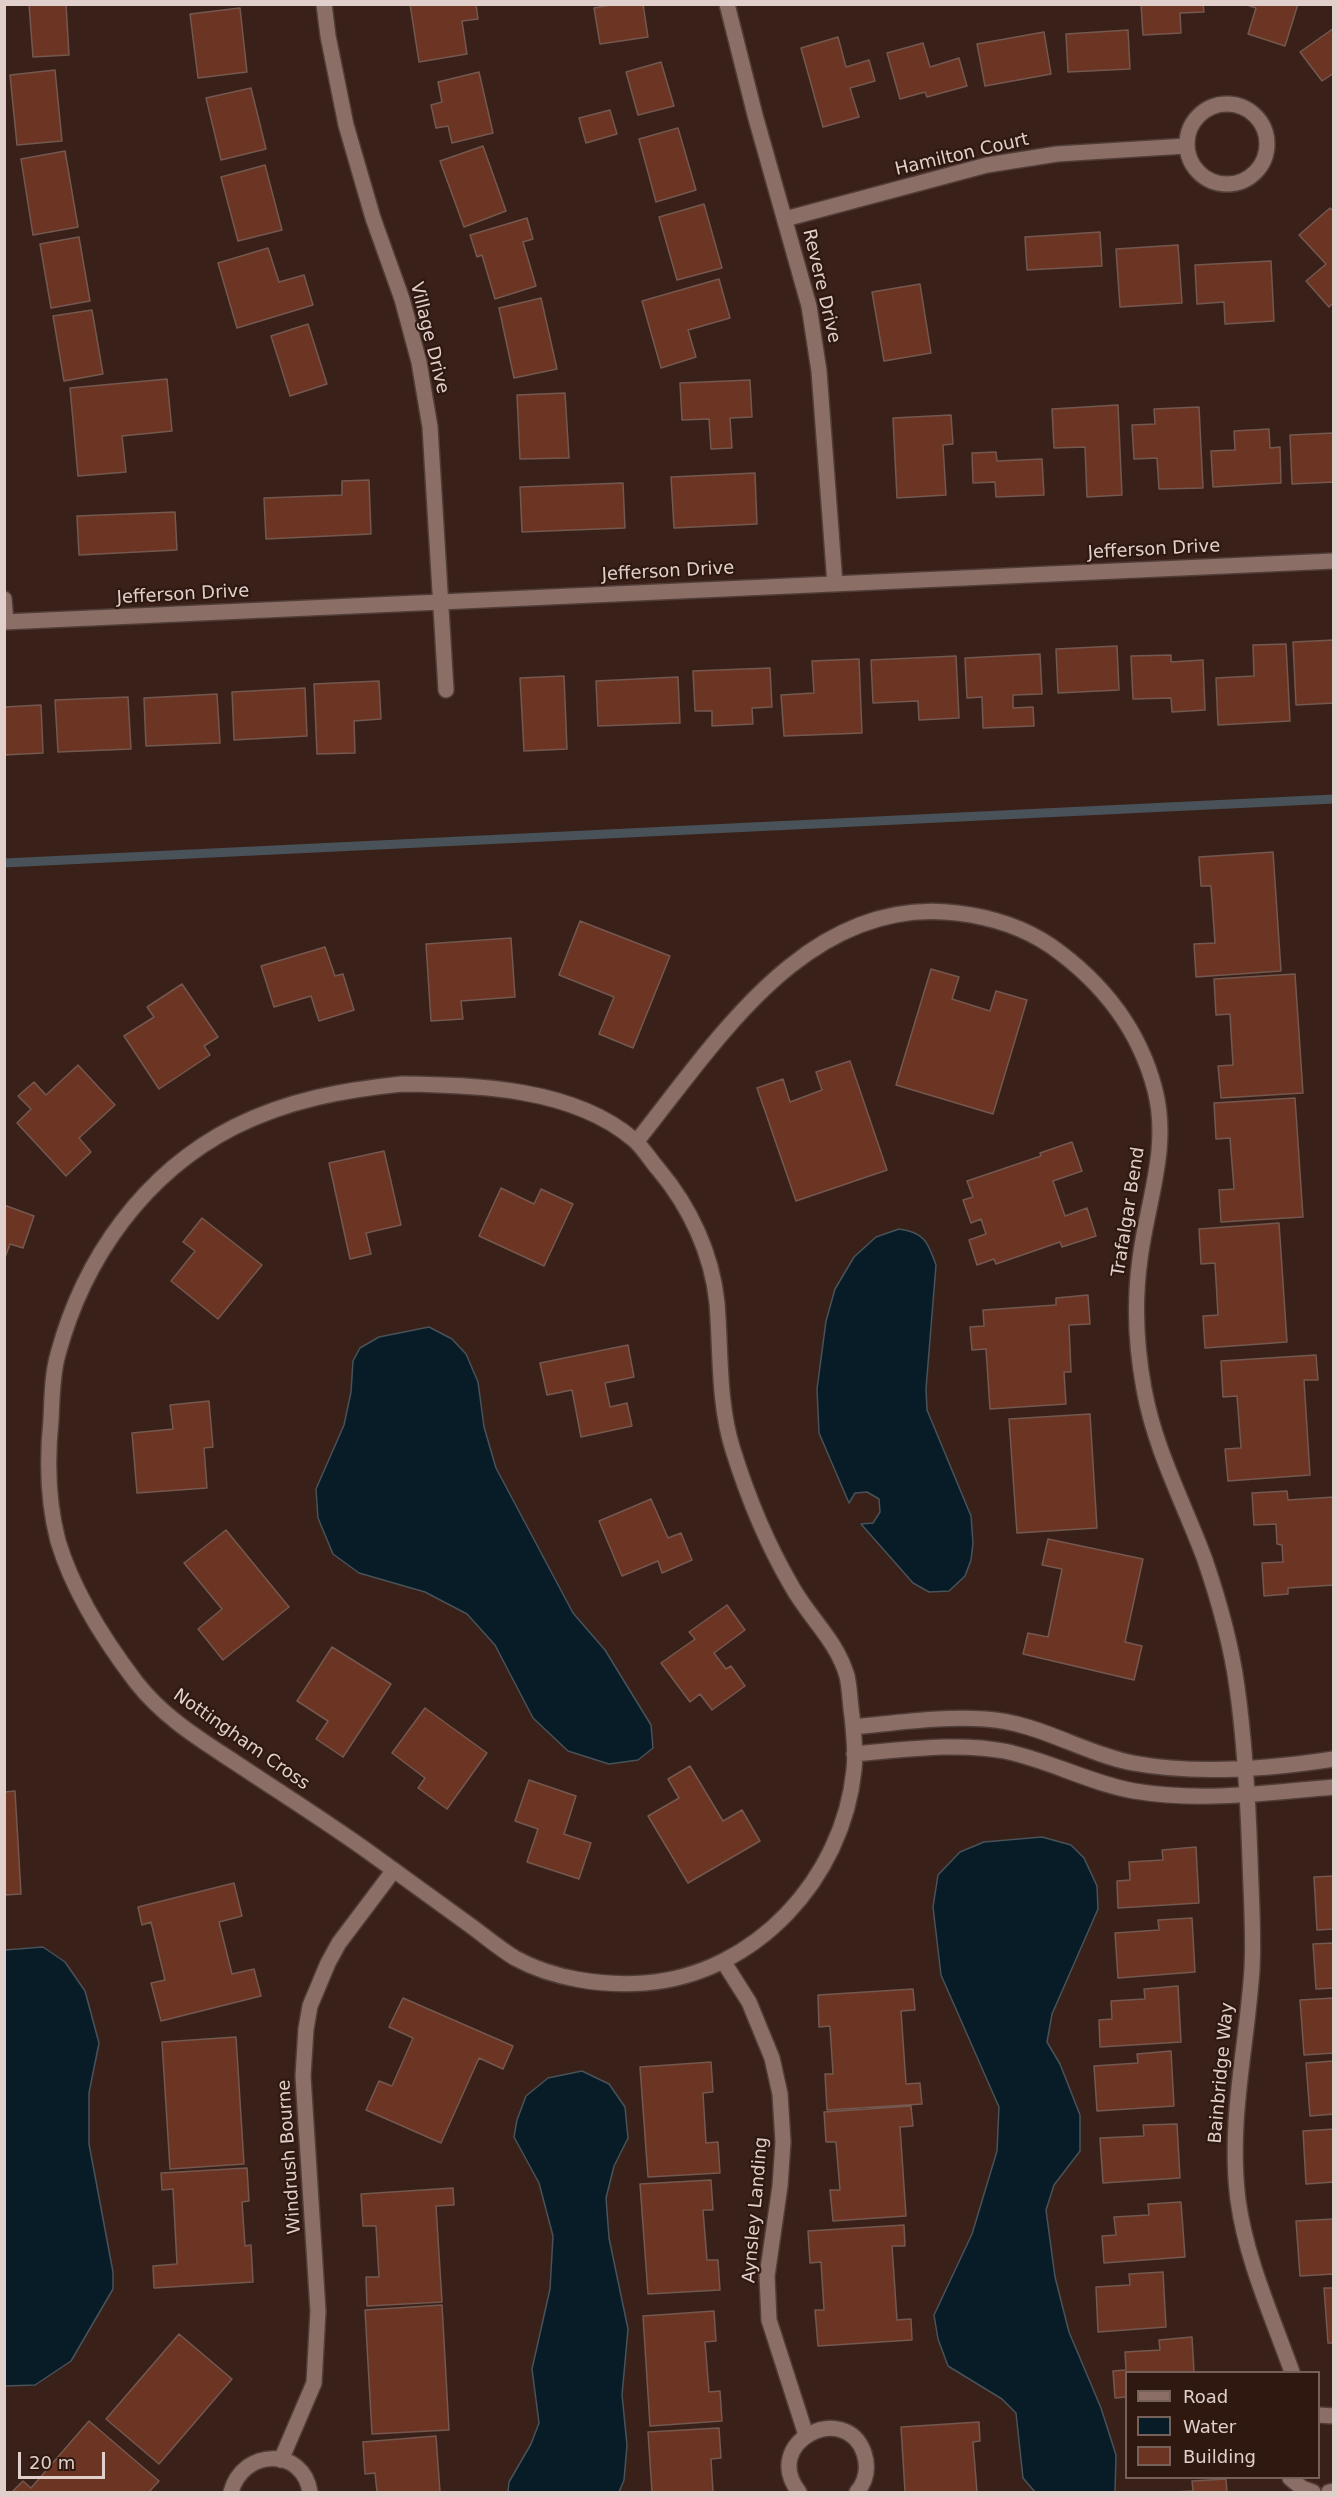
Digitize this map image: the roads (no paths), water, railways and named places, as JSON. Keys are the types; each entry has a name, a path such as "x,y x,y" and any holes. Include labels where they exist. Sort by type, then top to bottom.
{"street":[{"name":"Village Drive","path":"324,4 346,125 373,218 402,299 419,362 430,427 446,690"},
{"name":"Revere Drive","path":"727,4 755,116 809,306 819,371 835,584"},
{"path":"1225,104 1238,105 1254,114 1265,130 1268,142 1266,156 1260,169 1249,178 1236,184 1222,184 1209,180 1197,172 1186,146 1193,122 1202,112 1213,106 1225,104"},
{"name":"Hamilton Court","path":"785,219 987,165 1057,154 1186,146"},
{"name":"Jefferson Drive","path":"5,622 1334,561"},
{"path":"4,599 5,622"},
{"name":"Trafalgar Bend","path":"637,1141 744,1008 768,984 812,949 852,928 895,915 917,912 939,910 983,916 1005,922 1046,943 1082,970 1106,993 1132,1029 1142,1049 1155,1090 1159,1112 1160,1134 1156,1178 1140,1256 1136,1302 1138,1348 1144,1393 1156,1437 1184,1513 1203,1556 1224,1620 1237,1687 1245,1768"},
{"name":"Nottingham Cross","path":"402,1084 447,1084 526,1092 597,1116 637,1141 681,1198 701,1239 716,1296 721,1383 729,1440 757,1522 795,1593 829,1635 843,1667 847,1678 853,1727 854,1772 846,1812 820,1873 808,1891 778,1924 743,1950 703,1970 638,1984 594,1982 550,1973 514,1958 354,1841 168,1718 139,1686 91,1615 57,1538 50,1489 49,1441 56,1360 80,1287 102,1249 128,1213 159,1180 193,1152 231,1129 271,1110 314,1097 357,1088 402,1084"},
{"path":"853,1727 941,1719 985,1719 1008,1722 1053,1734 1097,1752 1132,1762 1178,1768 1245,1768 1334,1759"},
{"path":"854,1754 955,1747 1002,1751 1135,1791 1181,1796 1247,1795 1334,1787"},
{"name":"Bainbridge Way","path":"1245,1768 1252,1960 1238,2085 1234,2153 1238,2198 1246,2243 1291,2371"},
{"name":"Windrush Bourne","path":"281,2460 314,2383 318,2312 303,2076 310,2006 339,1943 394,1870"},
{"name":"Aynsley Landing","path":"723,1960 749,2002 772,2058 780,2094 783,2142 780,2186 767,2276 769,2320 806,2435"},
{"path":"799,2493 789,2468 791,2455 806,2435 831,2428 854,2438 867,2461 867,2474 857,2493"},
{"path":"231,2493 236,2479 244,2469 268,2458 293,2465 303,2474 310,2493"},
{"path":"1291,2479 1313,2493"}],"water":[{"path":"899,1229 920,1236 927,1244 936,1265 926,1389 927,1410 971,1516 973,1543 971,1560 965,1576 949,1591 929,1592 913,1583 861,1524 873,1523 880,1512 879,1499 867,1492 855,1493 849,1503 819,1433 817,1389 826,1321 835,1289 854,1257 876,1237"},
{"path":"429,1327 452,1339 466,1354 478,1382 484,1427 496,1468 573,1613 605,1650 651,1725 653,1748 638,1760 609,1764 568,1751 533,1718 495,1645 467,1614 425,1592 359,1573 333,1554 318,1518 316,1489 344,1425 351,1392 353,1361 360,1348 379,1337"},
{"path":"1042,1837 1071,1845 1084,1858 1097,1886 1098,1909 1052,2014 1047,2042 1060,2064 1080,2115 1080,2151 1054,2185 1046,2210 1055,2277 1069,2332 1101,2408 1116,2455 1115,2492 1035,2492 1023,2478 1016,2413 1002,2399 948,2366 938,2339 934,2315 972,2234 997,2151 999,2107 941,1975 933,1907 938,1875 960,1852 984,1842"},
{"path":"43,1947 65,1962 85,1991 99,2043 89,2093 89,2144 113,2272 113,2289 71,2361 35,2385 5,2386 5,1950"},
{"path":"582,2071 609,2084 625,2107 628,2138 614,2166 606,2198 609,2238 628,2329 622,2395 627,2445 624,2480 619,2492 508,2492 509,2482 531,2444 539,2423 532,2369 550,2289 553,2236 539,2183 514,2137 517,2120 526,2096 548,2078"}],"waterway":[{"path":"4,863 1334,799"}]}
